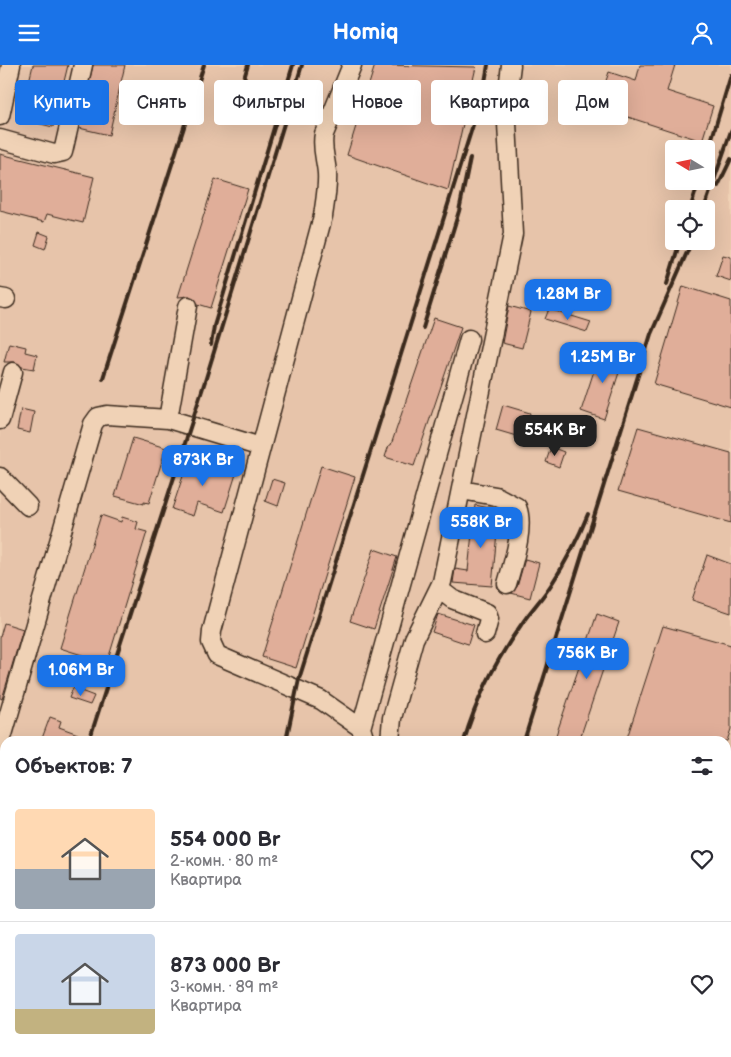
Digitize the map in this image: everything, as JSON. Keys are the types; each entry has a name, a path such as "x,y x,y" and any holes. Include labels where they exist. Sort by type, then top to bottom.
{"lane":[{"path":"0,116 11,65"},
{"path":"0,139 54,154 63,152 83,65"},
{"path":"352,65 324,134 322,144 327,173 323,216 212,631 213,649 218,655 321,700 363,734 468,339"},
{"path":"390,736 392,718 414,639 439,589 514,234 506,105 512,65"},
{"path":"168,419 188,306"},
{"path":"0,420 13,372"},
{"path":"3,736 93,424 98,417 107,415 168,419 261,447"},
{"path":"0,477 28,506"},
{"path":"461,490 496,496 517,507 520,515 515,558 507,583"},
{"path":"439,589 452,599 487,613 489,619 485,634"}],"shaded area":[{"path":"0,65 731,65 731,736 0,736"}],"building":[{"path":"33,65 68,65 64,80 29,80"},
{"path":"93,65 125,65 122,80 119,80 119,91 109,135 79,128 80,125 109,125 109,80 90,80"},
{"path":"375,65 476,67 473,80 431,80 431,125 463,125 448,190 347,155 356,125 421,125 421,80 370,80"},
{"path":"640,65 675,65 667,91 713,106 702,140 628,117 628,80 606,80 609,72 636,81"},
{"path":"0,154 94,177 83,223 47,214 44,222 0,211"},
{"path":"215,179 248,189 211,308 198,304 190,296 178,297"},
{"path":"39,232 49,236 45,249 35,245"},
{"path":"723,255 731,257 731,281 716,276"},
{"path":"683,286 731,301 731,407 654,384"},
{"path":"509,306 531,312 522,348 502,343"},
{"path":"549,309 591,322 587,332 545,319"},
{"path":"434,318 461,327 414,466 385,457 389,445 391,445"},
{"path":"9,343 26,347 25,352 37,355 34,369 22,367 15,362 4,362"},
{"path":"601,349 624,357 604,419 581,411"},
{"path":"503,405 530,413 523,438 496,430"},
{"path":"21,409 34,412 30,433 17,430"},
{"path":"638,427 731,453 731,523 618,491"},
{"path":"133,438 166,448 149,503 144,502 144,504 115,496"},
{"path":"551,447 564,452 559,467 546,462"},
{"path":"190,455 211,461 209,466 236,474 224,512 197,503 193,516 172,509"},
{"path":"321,466 355,477 296,668 262,657"},
{"path":"272,479 285,483 278,506 265,501"},
{"path":"475,505 499,510 492,586 453,583 455,569 468,571"},
{"path":"101,515 121,522 122,517 138,522 136,529 147,532 107,663 60,648"},
{"path":"374,549 397,557 374,629 350,621"},
{"path":"707,555 731,564 731,613 692,600"},
{"path":"525,559 539,563 530,598 511,593 517,587"},
{"path":"438,614 474,625 468,644 432,632"},
{"path":"597,614 619,622 581,736 556,736"},
{"path":"4,623 23,629 2,699 0,698 0,637"},
{"path":"663,626 731,645 731,729 729,736 628,736"},
{"path":"73,688 94,696 90,705 69,698"},
{"path":"50,717 61,721 59,727 78,734 77,736 43,736"}],"railway":[{"path":"103,378 204,65"},
{"path":"244,80 248,65"},
{"path":"211,345 214,326 293,65"},
{"path":"91,736 206,378 302,65"},
{"path":"485,80 488,65"},
{"path":"711,140 731,75"},
{"path":"287,736 299,679 473,125"},
{"path":"707,200 731,131"},
{"path":"423,328 459,211 470,158"},
{"path":"718,186 731,159"},
{"path":"693,200 696,190"},
{"path":"667,284 677,250"},
{"path":"526,736 651,334 688,250"},
{"path":"466,736 474,711 495,666 512,638 567,559 588,514"}]}
